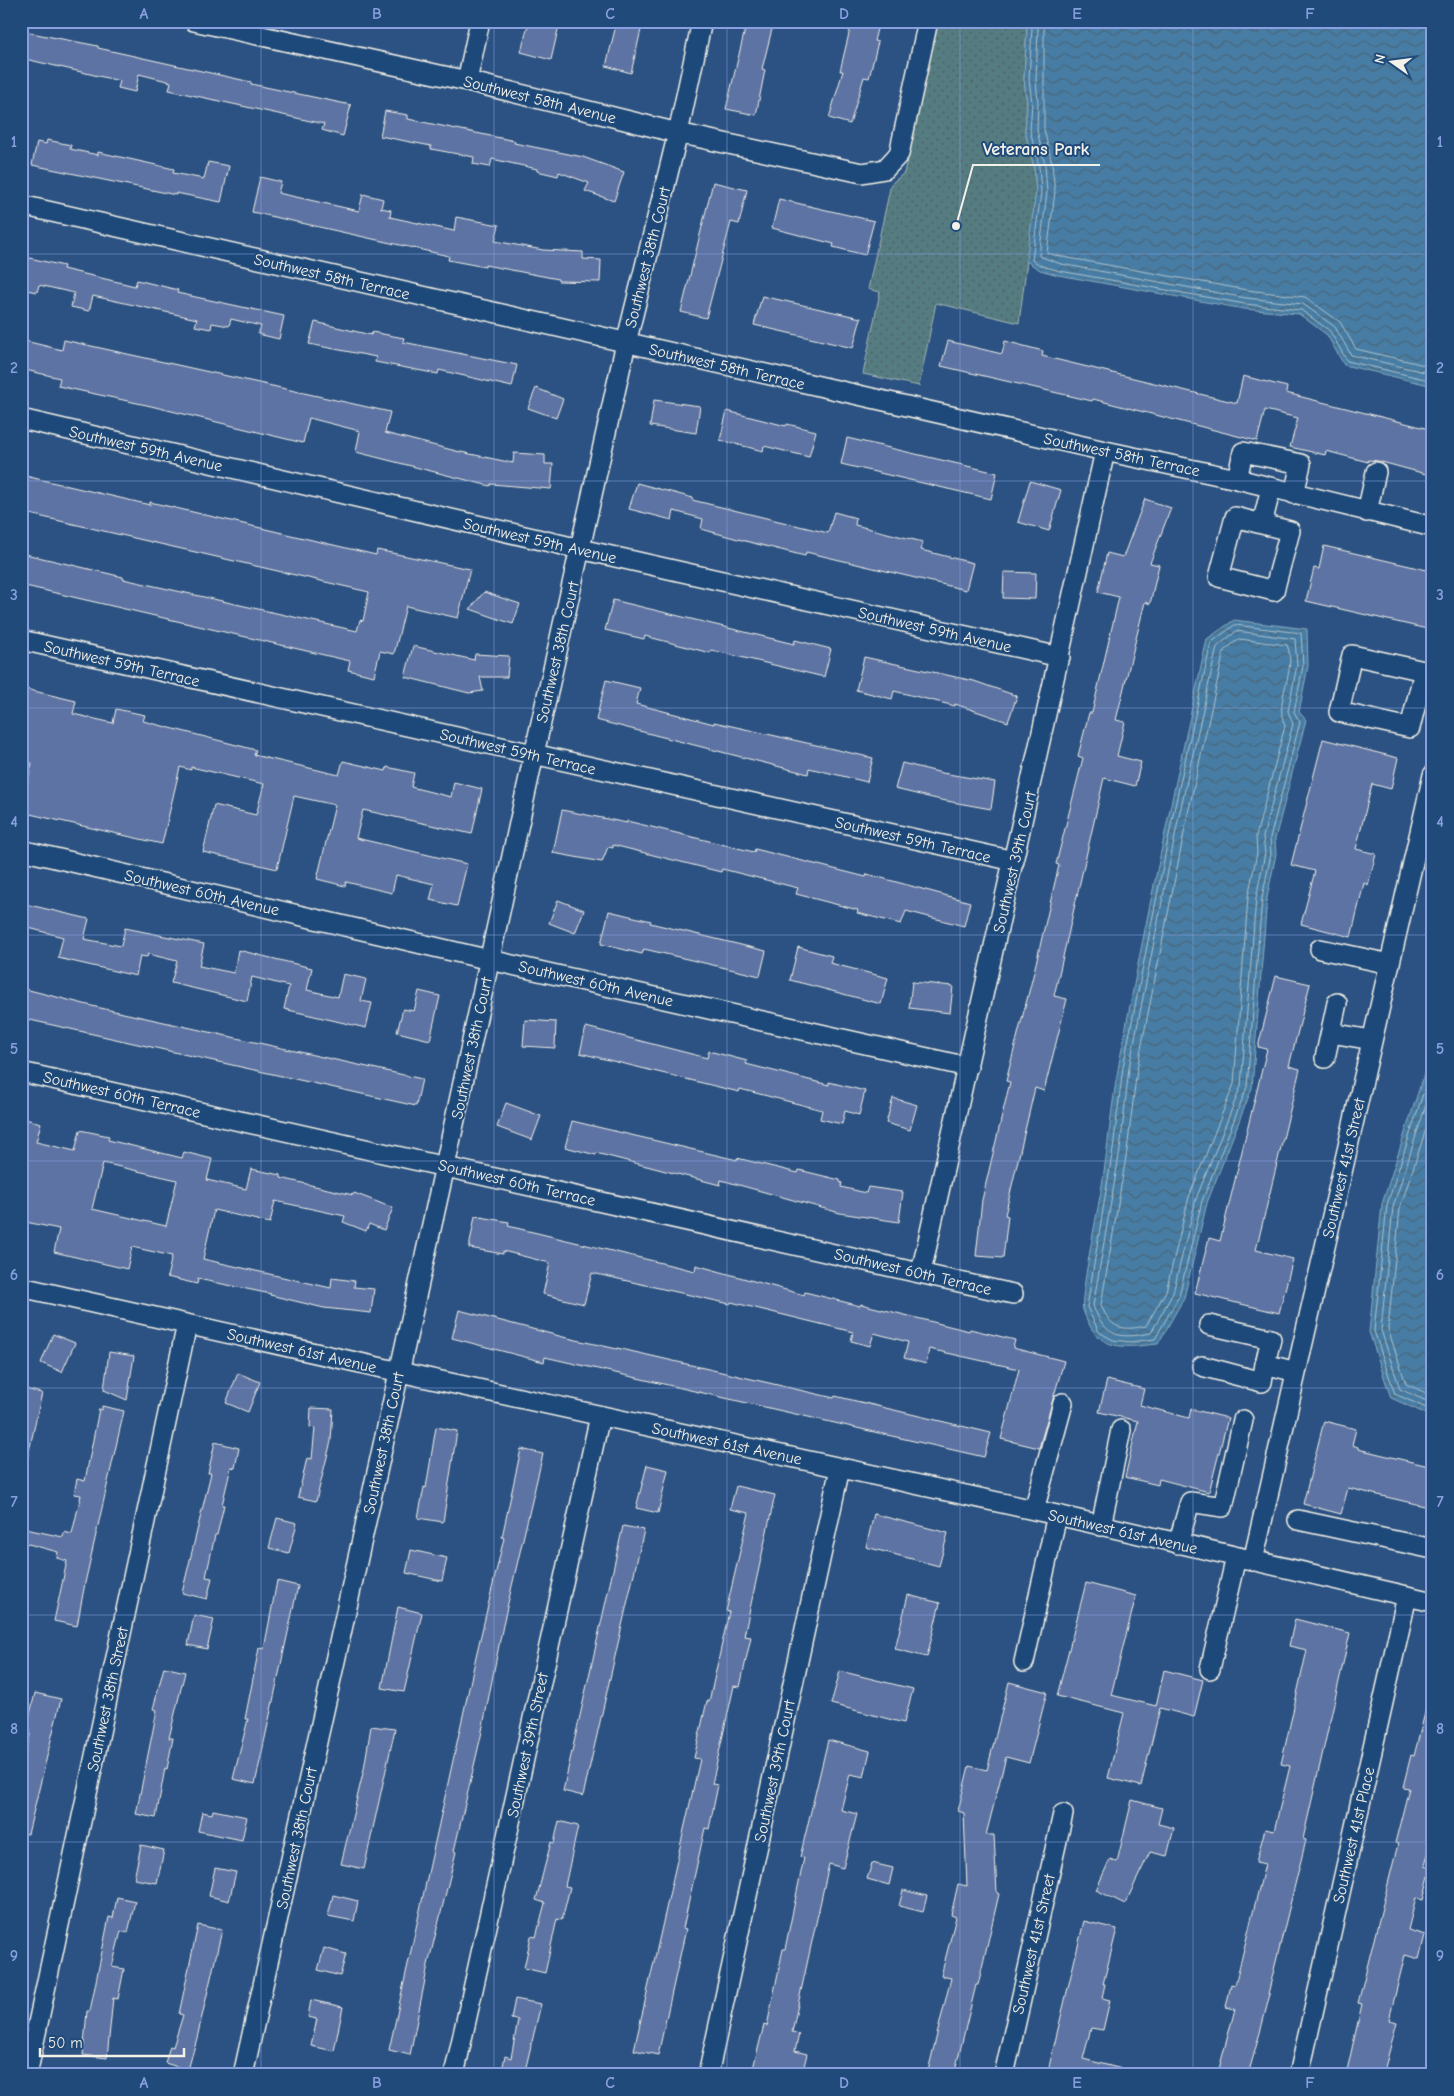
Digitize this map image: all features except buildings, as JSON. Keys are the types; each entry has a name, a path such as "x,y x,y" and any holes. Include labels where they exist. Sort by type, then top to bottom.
{"street":[{"name":"Southwest 58th Avenue","path":"194,21 273,30 467,81 678,133 862,173 885,169 899,154 928,21"},
{"path":"467,81 480,21"},
{"name":"Southwest 38th Court","path":"243,2075 445,1166 534,754 626,343 678,133 702,21"},
{"name":"Southwest 58th Terrace","path":"21,205 1105,452 1237,479 1433,527"},
{"name":"Southwest 59th Avenue","path":"21,419 580,549 1060,656"},
{"name":"Southwest 39th Court","path":"921,1272 1105,452"},
{"path":"1237,479 1242,452 1301,464 1294,494"},
{"path":"1367,512 1376,472"},
{"path":"1262,524 1271,488"},
{"path":"1235,517 1262,524 1290,531 1274,591 1219,577 1235,517"},
{"name":"Southwest 59th Terrace","path":"21,640 1014,861"},
{"path":"1352,654 1424,671 1425,702 1410,728 1339,712 1352,654"},
{"name":"Southwest 41st Street","path":"1210,1669 1245,1559 1296,1372 1433,775"},
{"name":"Southwest 60th Avenue","path":"21,850 490,960 968,1067"},
{"path":"1320,949 1390,964"},
{"path":"1325,1058 1337,1003"},
{"path":"1331,1033 1372,1040"},
{"name":"Southwest 60th Terrace","path":"21,1072 1013,1294"},
{"name":"Southwest 61st Avenue","path":"21,1287 399,1372 1057,1515 1433,1602"},
{"name":"Southwest 38th Street","path":"27,2075 187,1324"},
{"path":"1202,1366 1262,1382 1271,1339 1209,1325"},
{"path":"1265,1364 1296,1372"},
{"path":"1034,1510 1063,1404"},
{"name":"Southwest 39th Street","path":"454,2075 600,1416"},
{"path":"1178,1544 1190,1502 1223,1508 1244,1420"},
{"path":"1101,1526 1121,1430"},
{"name":"Southwest 39th Court","path":"708,2075 840,1468"},
{"path":"1024,1662 1057,1515"},
{"path":"1298,1520 1433,1549"},
{"name":"Southwest 41st Place","path":"1299,2075 1407,1596"},
{"name":"Southwest 41st Street","path":"1004,2075 1063,1814"}],"green space":[{"path":"938,21 1025,21 1027,28 1024,79 1027,103 1025,131 1034,167 1036,192 1019,323 936,303 919,386 863,374 880,292 868,289 891,184 904,173"}],"water":[{"path":"1025,21 1433,21 1433,386 1344,365 1327,335 1299,314 1244,309 1058,275 1040,270 1026,261 1036,192 1034,167 1025,131 1027,103 1024,79 1027,28"},
{"path":"1234,620 1307,629 1308,666 1299,712 1306,720 1275,839 1276,854 1267,898 1252,1088 1207,1203 1184,1298 1158,1344 1121,1346 1103,1340 1095,1334 1083,1310 1086,1273 1103,1175 1116,1080 1161,851 1207,639"},
{"path":"1433,1046 1433,1417 1391,1398 1369,1332 1382,1204"}],"place":[{"name":"Veterans Park","path":"956,226"}]}
